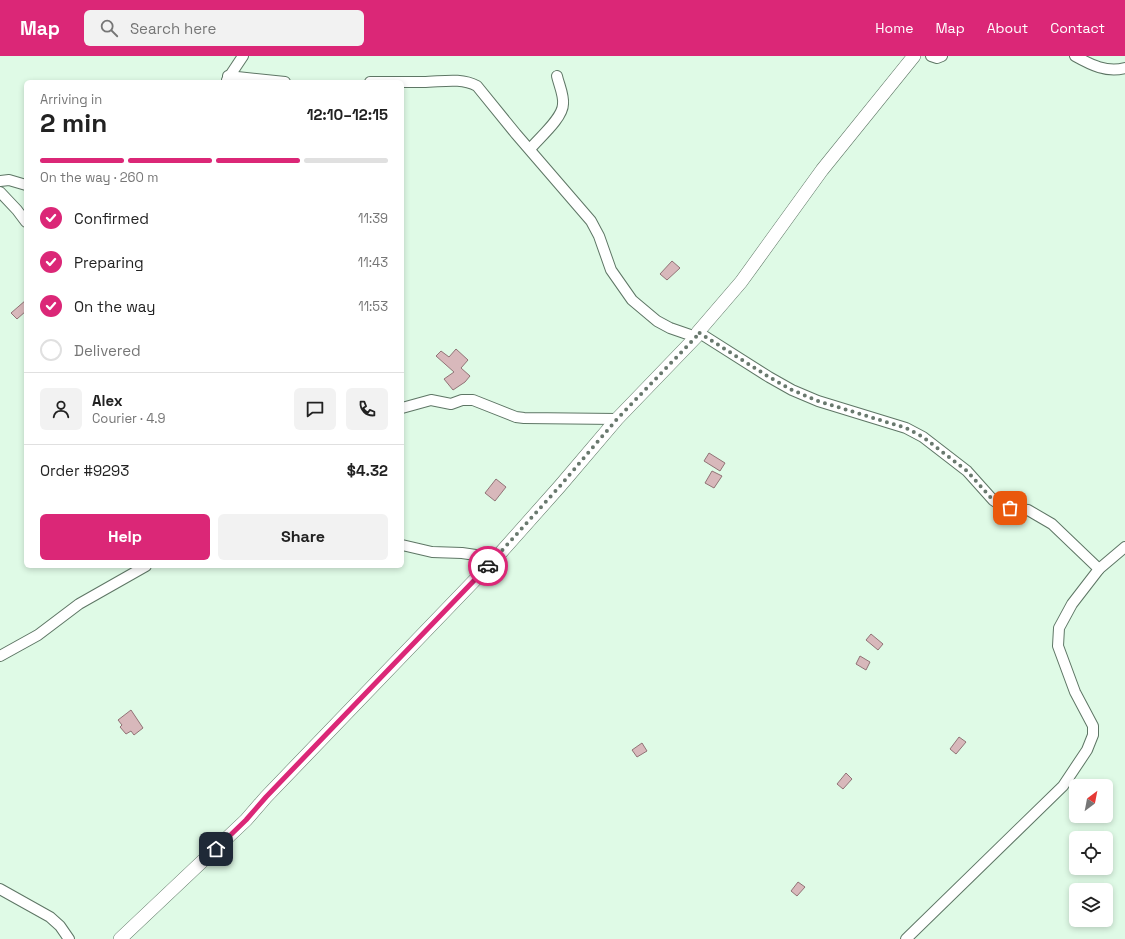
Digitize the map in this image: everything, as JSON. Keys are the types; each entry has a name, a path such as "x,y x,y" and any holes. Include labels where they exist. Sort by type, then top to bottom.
{"street":[{"path":"227,79 241,61 243,56"},
{"path":"125,937 246,820 266,797 496,558 617,419 697,335 741,282 822,170 914,56"},
{"path":"931,56 937,58 942,56"},
{"path":"1075,56 1091,66 1111,70 1125,68"},
{"path":"530,149 559,118 562,110 563,96 557,76"},
{"path":"227,79 246,80"},
{"path":"404,82 441,80 462,81 473,83 481,89 516,134 591,221 599,236 611,270 632,300 657,320 670,328 697,335 792,390 818,401 906,428 923,437 967,471 993,500 1010,508 1028,510 1052,524 1099,569"},
{"path":"0,181 9,180 24,184"},
{"path":"0,192 18,210 24,219"},
{"path":"404,407 432,400 451,404 462,400 473,400 516,417 617,419"},
{"path":"404,545 432,552 462,553 496,558"},
{"path":"906,939 1063,786 1087,750 1093,735 1093,726 1075,692 1058,646 1059,628 1072,604 1099,569 1125,547"},
{"path":"0,656 38,635 79,604 142,568"},
{"path":"0,889 50,918 60,926 69,939"}],"building":[{"path":"672,261 680,268 667,280 660,274"},
{"path":"24,302 24,313 17,319 11,313"},
{"path":"456,349 468,360 461,368 470,376 465,382 453,390 444,379 454,372 436,356 441,351 449,357"},
{"path":"709,453 725,463 720,471 704,461"},
{"path":"712,471 722,476 714,488 705,483"},
{"path":"496,479 506,487 495,501 485,493"},
{"path":"871,634 883,644 878,650 866,640"},
{"path":"860,656 870,662 866,670 856,664"},
{"path":"131,710 143,728 134,735 131,731 126,734 120,727 122,725 118,720"},
{"path":"959,737 966,742 956,754 950,749"},
{"path":"642,743 647,751 637,757 632,750"},
{"path":"846,773 852,779 843,789 837,784"},
{"path":"798,882 805,887 797,896 791,891"}],"way so far":[{"path":"488,566 560,486 617,419 696,337 698,332 715,344 792,390 818,401 891,422 923,437 967,471 993,500 1010,508"}],"route":[{"path":"216,849 246,820 266,797 488,566"}]}
